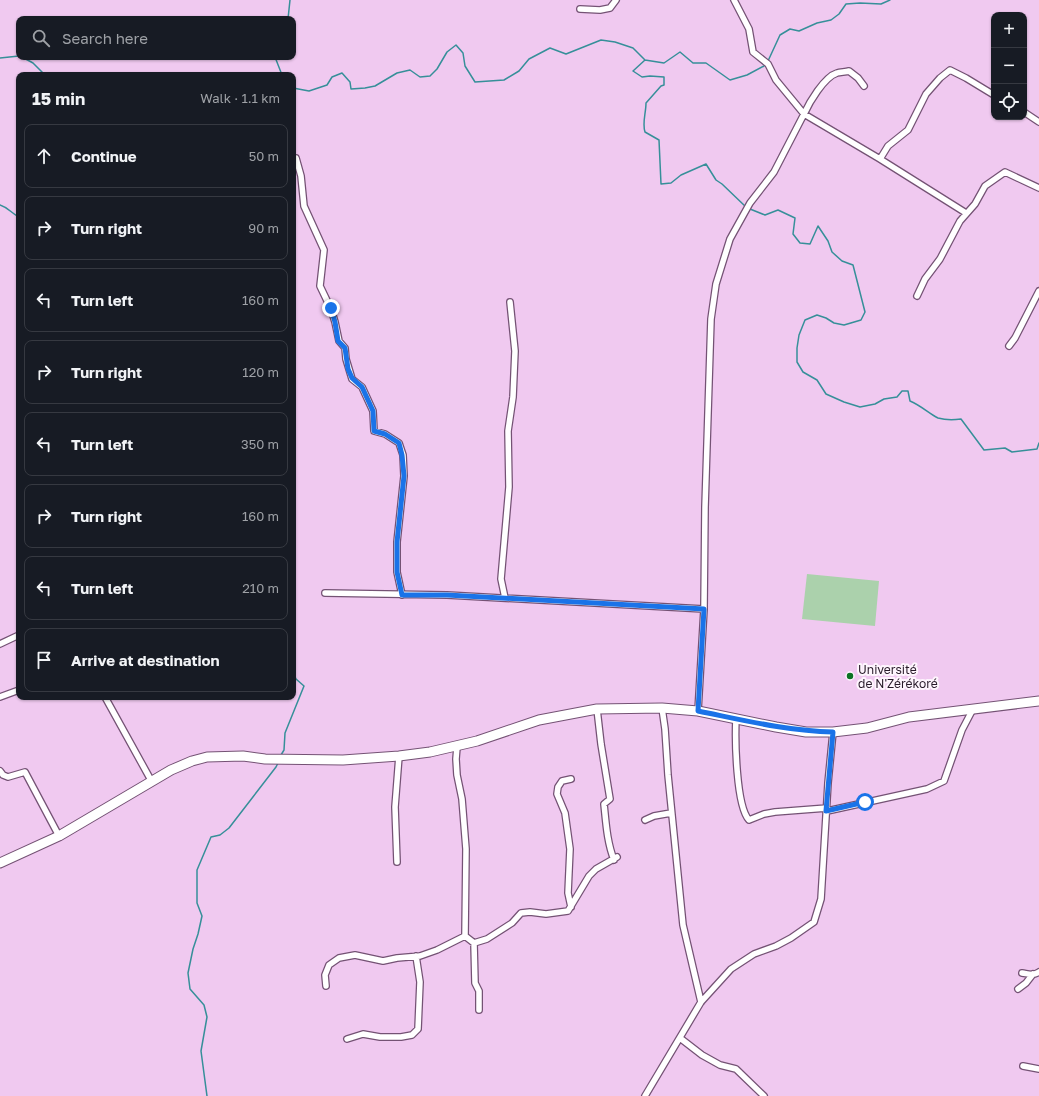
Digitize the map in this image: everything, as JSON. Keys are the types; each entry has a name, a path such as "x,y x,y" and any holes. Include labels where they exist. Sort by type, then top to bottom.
{"main road":[{"path":"0,863 59,836 171,770 192,761 207,757 243,756 265,759 343,760 399,756 457,747 539,720 597,709 662,708 698,711 806,732 833,732 867,728 909,717 1039,701"}],"street":[{"path":"580,9 600,10 610,8 616,0"},
{"path":"734,0 749,29 753,52 766,62 776,80 804,114 880,159 966,213"},
{"path":"880,159 888,146 908,130 926,94 940,78 950,70 991,93"},
{"path":"698,711 704,609 705,507 711,320 716,284 730,239 747,211 750,203 774,172 808,106 826,80 836,73 849,72 858,78 864,86"},
{"path":"1027,114 1039,122"},
{"path":"296,158 301,176 304,206 324,250 320,286 331,308 338,341 345,348 348,369 352,378 362,387 373,411 374,431 385,434 399,443 402,455 404,476 397,542 397,572 402,595"},
{"path":"917,296 925,279 940,259 956,227 966,213 975,204 985,186 1005,172 1039,188"},
{"path":"1009,346 1015,338 1039,291"},
{"path":"505,598 501,579 509,487 508,431 513,397 515,351 510,302"},
{"path":"325,592 447,595 704,609"},
{"path":"0,644 16,636"},
{"path":"0,697 16,691"},
{"path":"107,700 152,782"},
{"path":"662,708 683,925 701,1002"},
{"path":"474,944 512,923 521,913 530,912 546,914 568,911 589,876 596,869 616,859 608,846 604,804 610,799 597,709"},
{"path":"736,719 736,758 742,807 745,816 749,820 764,814 775,812 827,809 927,789 944,780 960,735 973,709"},
{"path":"645,1096 701,1002 731,969 754,954 776,946 791,938 814,922 821,899 833,732"},
{"path":"457,747 457,775 462,799 466,849 465,936 474,944 475,983 479,991 479,1010"},
{"path":"397,862 395,807 399,756"},
{"path":"0,771 3,775 8,777 25,772 59,836"},
{"path":"571,779 562,781 558,787 557,794 565,813 570,850 568,893 571,908"},
{"path":"645,820 654,816 671,813"},
{"path":"326,986 324,975 329,965 339,958 355,955 383,961 416,956 437,950 465,936"},
{"path":"347,1039 363,1034 380,1037 401,1037 412,1035 418,1029 420,982 416,956"},
{"path":"1022,973 1037,973"},
{"path":"1018,989 1037,973"},
{"path":"680,1038 702,1056 720,1065 736,1069 764,1096"},
{"path":"1023,1066 1039,1069"}],"green space":[{"path":"807,574 879,581 875,626 802,619"}],"waterway":[{"path":"288,16 290,0"},
{"path":"768,61 780,35 790,29 799,31 817,23 831,20 839,14 846,4 881,4 890,0"},
{"path":"296,89 309,91 327,85 332,77 342,73 350,82 351,89 375,86 397,73 410,70 420,77 430,76 437,69 447,52 456,45 463,53 465,66 475,82 504,80 519,71 529,59 550,48 566,54 601,40 615,42 633,48 645,60 664,63 680,52 693,63 706,63 730,80 747,75 766,64"},
{"path":"0,58 16,56"},
{"path":"28,60 42,72"},
{"path":"276,60 281,72"},
{"path":"645,60 633,71 642,77 664,77 664,85 661,86 646,103 644,125 645,132 659,140 661,184 671,183 681,175 706,164 716,180 746,207"},
{"path":"0,205 16,215"},
{"path":"750,209 765,215 778,210 795,218 793,234 800,243 810,244 818,226 828,241 832,252 842,261 853,265 865,312 861,320 844,325 834,323 817,315 805,320 799,335 797,362 803,372 817,380 826,394 860,407 875,404 884,399 897,397 902,391 908,391 910,401 938,418 950,420 961,419 984,450 1005,448 1012,452 1037,449 1039,443"},
{"path":"281,755 284,750 285,733 304,686 296,679"},
{"path":"207,1096 201,1051 207,1017 204,1005 190,989 188,973 202,916 197,903 197,870 211,837 220,835 229,828 278,763"}],"place":[{"name":"Université de N'Zérékoré","path":"850,676"}],"route":[{"path":"331,308 338,341 345,348 348,369 352,378 362,387 373,411 374,431 385,434 399,443 402,455 404,476 397,542 397,572 402,595 447,595 704,609 698,711 806,732 833,732 826,811 865,802"}]}
